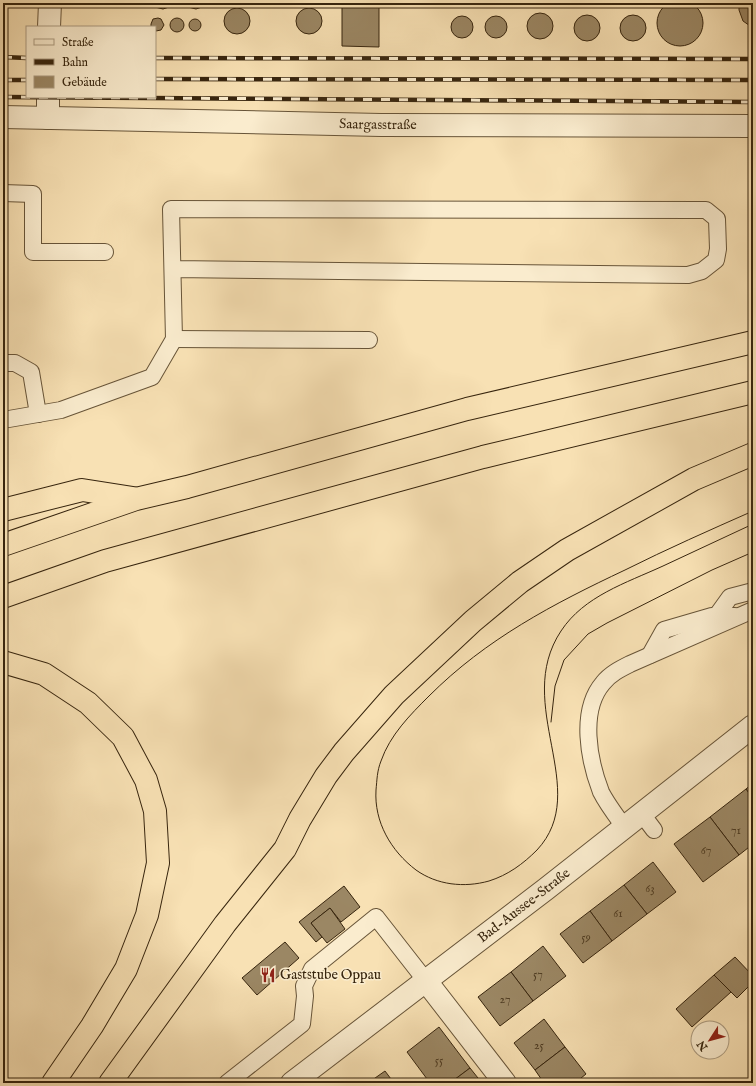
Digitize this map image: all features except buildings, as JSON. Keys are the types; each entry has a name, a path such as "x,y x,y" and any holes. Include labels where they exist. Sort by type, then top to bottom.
{"highway":[{"path":"3,545 136,499 187,487 467,409 753,342"},
{"path":"3,596 105,561 444,468 753,392"},
{"path":"110,1083 225,924 285,850 300,819 326,776 344,752 394,695 473,621 520,582 567,550 694,479 753,454"},
{"path":"3,510 82,490 136,499"},
{"path":"3,662 44,674 88,702 123,737 146,780 155,811 158,863 147,916 126,969 92,1026 53,1083"}],"street":[{"path":"49,26 50,3"},
{"name":"Saargasstraße","path":"3,117 48,107 381,125 753,126"},
{"name":"Bad-Aussee-Straße","path":"302,1080 426,981 625,828 648,822 753,726"},
{"path":"426,981 505,1083"}],"lane":[{"path":"3,194 33,194 33,252 104,252"},
{"path":"3,420 61,410 152,377 174,339 171,209 706,210 717,219 718,249 716,260 702,271 688,275 173,269"},
{"path":"174,339 369,340"},
{"path":"3,363 15,363 31,372 38,414"},
{"path":"706,632 730,597 753,591"},
{"path":"650,655 664,630 717,616 747,613"},
{"path":"625,828 602,793 594,770 588,737 588,719 602,684 615,672 650,655 747,613"},
{"path":"227,1083 302,1024 305,996 304,986 312,969 376,917 426,981"}],"tram line":[{"path":"753,511 598,583 521,624 474,657 429,696 395,734 385,752 378,772 376,790 378,813 386,835 399,854 416,870 424,875 442,882 460,885 480,883 496,879 503,876 532,855 537,850 552,826 557,801 556,774 544,688 548,659 561,631 581,608 607,592 753,524"},
{"path":"551,722 555,686 564,660 588,634 712,570 753,552"}],"railway":[{"path":"3,57 26,58"},
{"path":"156,58 753,59"},
{"path":"156,79 753,80"},
{"path":"3,80 26,80"},
{"path":"3,97 26,97"},
{"path":"153,98 753,102"}],"place":[{"name":"Gaststube Oppau","path":"268,975"}]}
